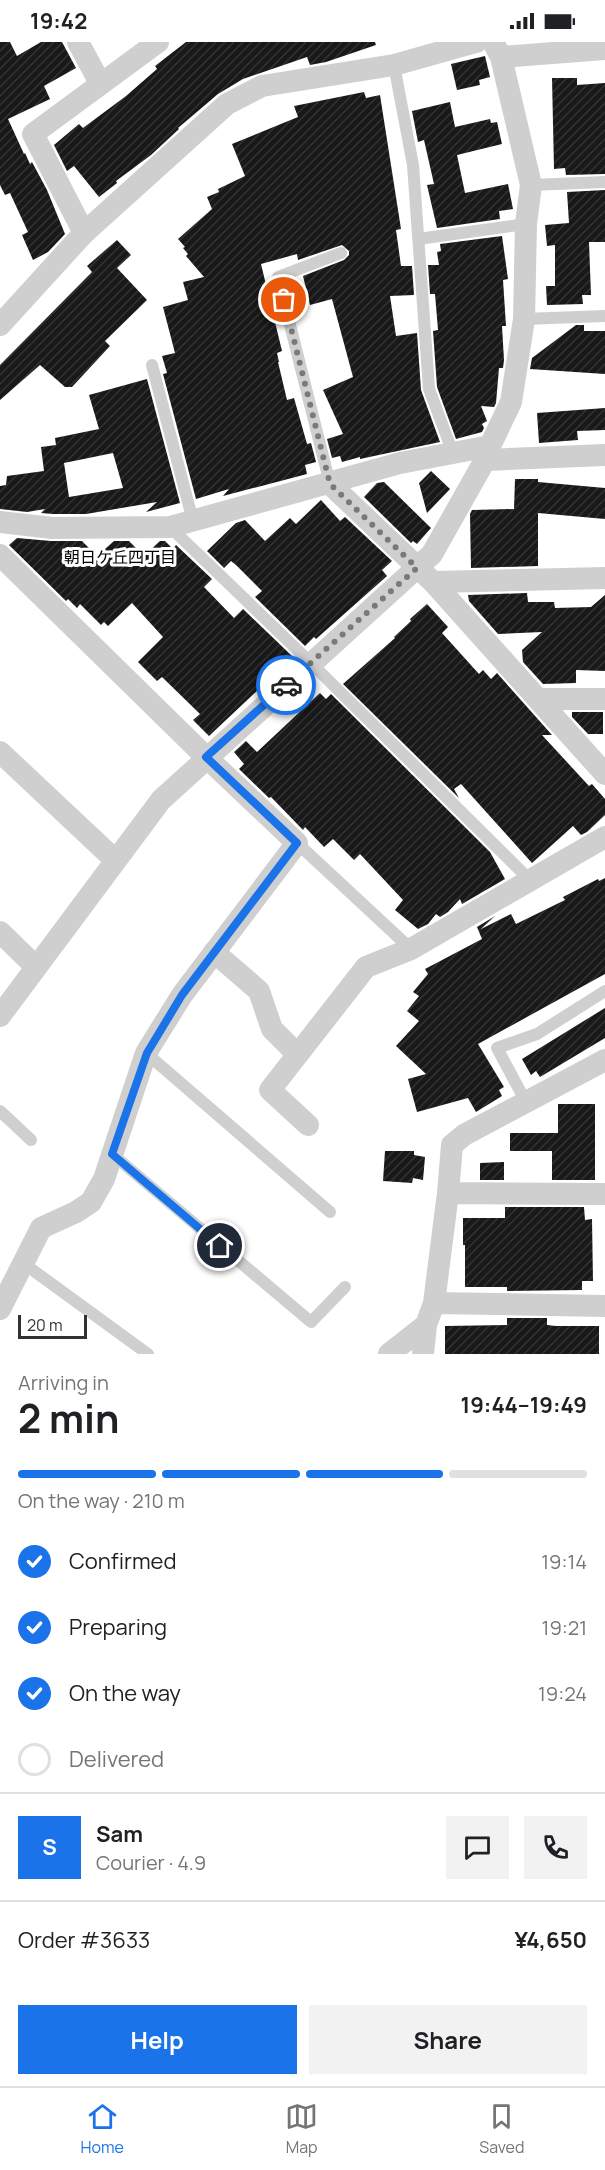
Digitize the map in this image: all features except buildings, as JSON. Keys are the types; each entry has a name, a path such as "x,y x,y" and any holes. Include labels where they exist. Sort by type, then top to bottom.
{"street":[{"path":"78,42 100,83"},
{"path":"84,233 33,134 158,42"},
{"path":"3,317 84,233 228,104 262,86 394,64 476,42"},
{"path":"0,1016 161,800 311,663 425,575 432,554 488,453 511,402 524,319 526,224 531,185 497,50 605,49"},
{"path":"0,522 52,528 170,527 400,463 453,453 605,455"},
{"path":"330,484 425,575 540,699 605,774"},
{"path":"0,555 297,843 182,995 147,1053 104,1179 91,1202 76,1212 40,1228 0,1309"},
{"path":"425,575 605,578"},
{"path":"540,699 605,699"},
{"path":"0,752 115,860"},
{"path":"308,1125 270,1089 366,967 411,949 605,837"},
{"path":"0,932 36,967"},
{"path":"214,952 259,991 272,1029 297,1054"},
{"path":"423,1354 426,1325 434,1303 452,1145 464,1135 605,1060"},
{"path":"448,1193 605,1194"},
{"path":"434,1303 605,1306"},
{"path":"389,1354 426,1325"}],"lane":[{"path":"394,64 413,165 429,389 453,453"},
{"path":"531,185 605,182"},
{"path":"418,239 526,224"},
{"path":"330,484 278,277 341,253"},
{"path":"524,319 605,316"},
{"path":"152,365 193,521"},
{"path":"170,527 531,881"},
{"path":"297,843 411,949"},
{"path":"526,1102 497,1048 537,1034 605,991"},
{"path":"147,1053 330,1212"},
{"path":"0,1111 32,1140"},
{"path":"112,1154 311,1323 345,1287"},
{"path":"23,1263 148,1354"}],"way so far":[{"path":"284,300 330,484 417,568 286,685"}],"district":[{"name":"朝日ケ丘四丁目","path":"120,557"}],"route":[{"path":"220,1246 112,1154 147,1053 182,995 297,843 206,757 286,685"}]}
